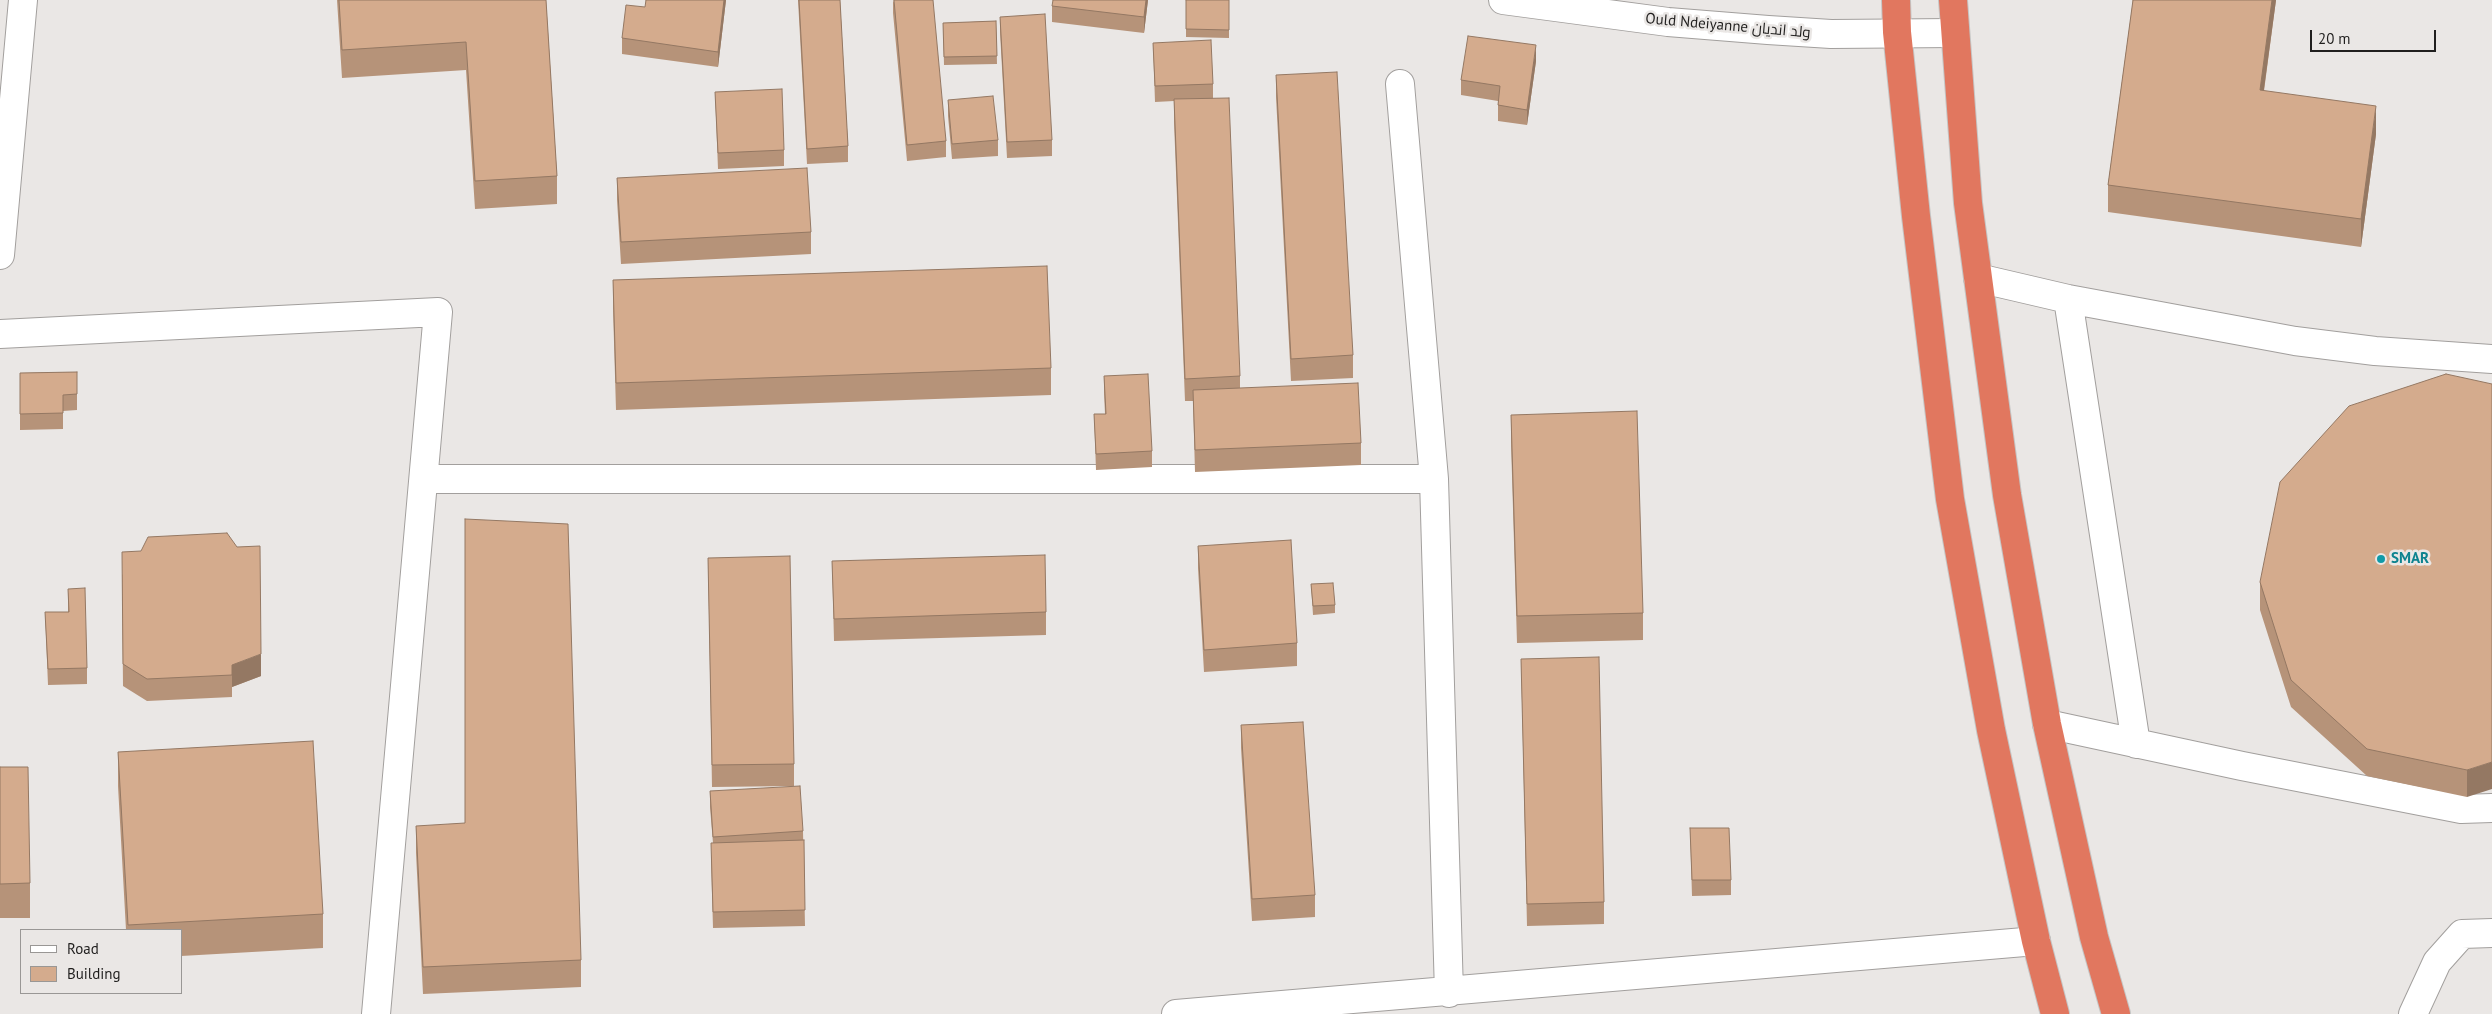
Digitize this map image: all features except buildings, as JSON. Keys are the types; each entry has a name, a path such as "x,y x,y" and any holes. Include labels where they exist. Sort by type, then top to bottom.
{"highway":[{"path":"1896,0 1897,32 1950,499 1991,730 2036,941 2055,1014"},
{"path":"1953,0 1968,203 2007,495 2047,724 2094,937 2116,1014"}],"street":[{"path":"0,256 23,0"},
{"name":"Ould Ndeiyanne ولد انديان","path":"1504,0 1671,11 1831,34 1954,32"},
{"path":"1400,84 1434,479 1449,993"},
{"path":"1978,278 2068,298 2296,341 2375,351 2492,359"},
{"path":"2068,298 2136,744"},
{"path":"0,334 438,312 376,1014"},
{"path":"424,479 1434,479"},
{"path":"2047,724 2136,744 2462,809 2492,808"},
{"path":"2413,1014 2437,962 2462,934 2492,933"},
{"path":"1176,1014 1449,993 2036,941"}],"place":[{"name":"SMAR","path":"2381,559"}]}
